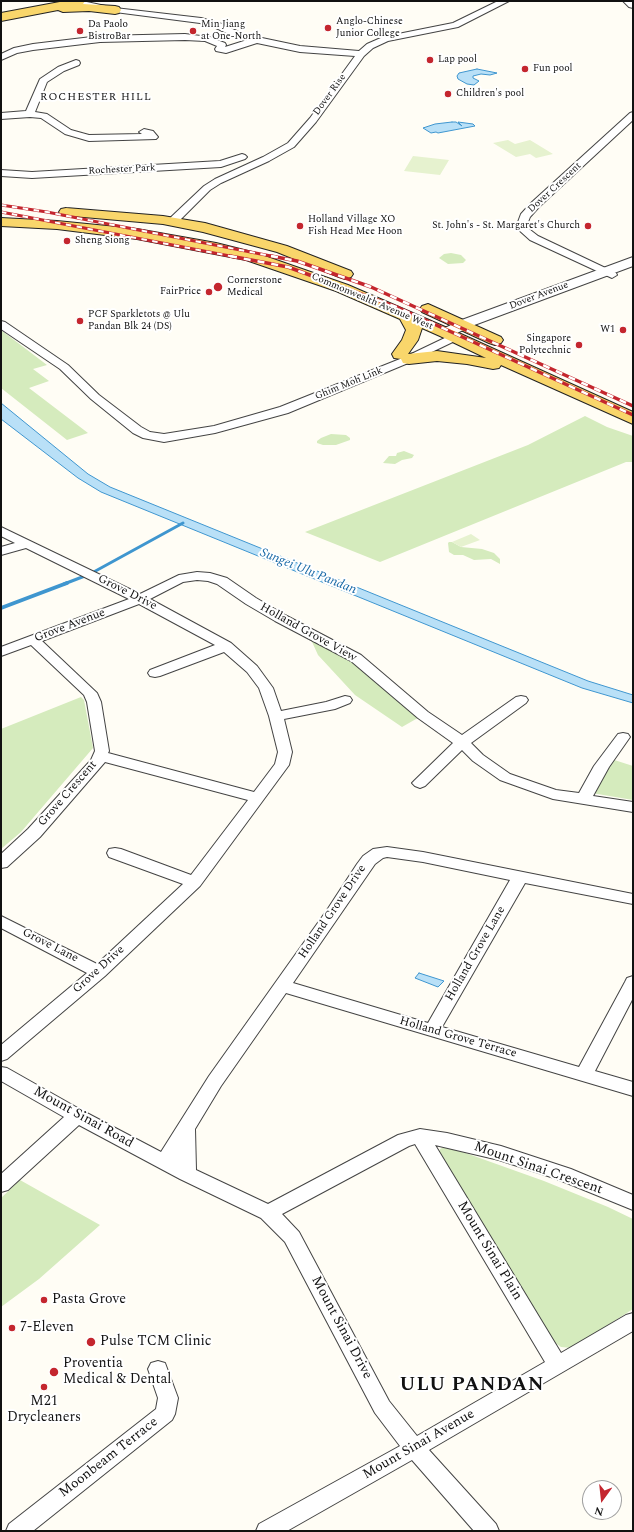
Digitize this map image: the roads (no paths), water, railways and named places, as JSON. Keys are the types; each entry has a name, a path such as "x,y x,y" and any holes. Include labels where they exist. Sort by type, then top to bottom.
{"main road":[{"path":"7,10 32,1"},
{"path":"1,17 74,1"},
{"path":"7,10 55,5 89,7 117,6"},
{"name":"Commonwealth Avenue West","path":"2,219 84,212 172,222 225,233 282,249 384,290"},
{"name":"Commonwealth Avenue West","path":"2,219 137,234 216,248 251,256 408,309 633,403"},
{"path":"137,234 160,231 172,222 176,229 181,232 220,242 251,256"},
{"path":"408,309 414,330 404,357 436,356 467,359 540,377"},
{"name":"Commonwealth Avenue West","path":"459,331 540,377 633,419"}],"street":[{"path":"74,1 117,6"},
{"path":"90,1 201,21 219,26 240,36 300,49 361,54"},
{"name":"Dover Rise","path":"172,222 207,188 218,181 266,159 291,145 313,120 361,54 370,46 386,39 455,25 505,1"},
{"path":"628,1 633,5"},
{"path":"1,57 14,51 33,46 100,39 185,37 206,39 222,45 219,49 226,50 255,39"},
{"path":"30,114 43,81 61,69 76,63"},
{"path":"1,116 30,114 44,116 63,130 80,136 121,138 153,137 150,133 144,132"},
{"name":"Dover Crescent","path":"608,273 534,238 525,231 523,222 525,216 535,205 633,115"},
{"name":"Rochester Park","path":"1,173 32,175 221,164 242,157"},
{"name":"Dover Avenue","path":"459,331 559,294 633,261"},
{"name":"Dover Avenue","path":"608,273 633,267"},
{"name":"Ghim Moh Link","path":"1,324 64,367 95,397 132,426 147,435 164,438 173,438 284,410 459,331"},
{"name":"Grove Drive","path":"1,531 140,599 226,646 252,669 266,688 276,716 285,752 285,758 282,765 194,882 99,972 1,1055"},
{"path":"1,551 26,544"},
{"name":"Holland Grove View","path":"140,599 179,579 197,576 210,577 222,581 251,601 280,618 356,658 423,715 462,742 478,758 505,777 553,794 633,807"},
{"name":"Grove Avenue","path":"1,652 140,599"},
{"name":"Grove Crescent","path":"1,863 34,834 101,756 102,748 94,702 90,693 33,640"},
{"path":"155,673 226,646"},
{"path":"276,716 330,706 345,700"},
{"path":"420,783 462,742 521,700"},
{"path":"584,798 602,766 623,737"},
{"path":"101,756 258,798"},
{"path":"114,852 194,882"},
{"name":"Holland Grove Drive","path":"165,1162 215,1081 333,914 363,868 369,860 379,853 387,852 423,857 633,899"},
{"name":"Holland Grove Lane","path":"432,1030 520,877"},
{"name":"Grove Lane","path":"1,921 99,972"},
{"path":"584,1074 633,982"},
{"name":"Holland Grove Terrace","path":"282,986 584,1074 633,1090"},
{"name":"Mount Sinai Road","path":"1,1073 77,1116 165,1162"},
{"path":"1,1186 77,1116"},
{"path":"186,1129 187,1174"},
{"name":"Mount Sinai Crescent","path":"268,1213 404,1140 420,1136 447,1140 501,1153 564,1174 633,1203"},
{"name":"Mount Sinai Plain","path":"420,1136 558,1365"},
{"name":"Mount Sinai Drive","path":"165,1162 268,1213 292,1237 382,1407 414,1448 488,1531"},
{"name":"Mount Sinai Avenue","path":"267,1531 633,1321"},
{"name":"Moonbeam Terrace","path":"17,1531 165,1414 168,1398 158,1369"}],"water":[{"path":"477,69 497,73 473,76 473,78 479,81 474,85 467,84 458,79 457,76 459,73"},
{"path":"456,122 462,126 458,122 473,124 475,126 438,133 431,133 423,128 435,124"},
{"name":"Sungei Ulu Pandan","path":"1,403 88,474 110,487 588,681 633,695 633,703 582,688 101,492 78,478 1,419"},
{"path":"419,973 444,981 438,987 415,978"}],"waterway":[{"path":"64,584 90,574 183,523"},
{"path":"1,608 67,583"}],"railway":[{"path":"1,205 47,212 276,257"},
{"path":"1,212 235,257"},
{"path":"230,256 288,267 399,308 633,415"},
{"path":"271,256 297,261 371,287 633,406"}],"place":[{"name":"Anglo-Chinese Junior College","path":"328,28"},
{"name":"Da Paolo BistroBar","path":"80,31"},
{"name":"Min Jiang at One-North","path":"193,31"},
{"name":"Lap pool","path":"430,60"},
{"name":"Fun pool","path":"525,69"},
{"name":"Children's pool","path":"448,94"},
{"name":"Holland Village XO Fish Head Mee Hoon","path":"300,226"},
{"name":"St. John's - St. Margaret's Church","path":"588,226"},
{"name":"Sheng Siong","path":"67,241"},
{"name":"Cornerstone Medical","path":"218,287"},
{"name":"FairPrice","path":"209,292"},
{"name":"PCF Sparkletots @ Ulu Pandan Blk 24 (DS)","path":"80,321"},
{"name":"W1","path":"623,330"},
{"name":"Singapore Polytechnic","path":"579,345"},
{"name":"Pasta Grove","path":"44,1300"},
{"name":"7-Eleven","path":"12,1328"},
{"name":"Pulse TCM Clinic","path":"91,1342"},
{"name":"Proventia Medical & Dental","path":"54,1372"},
{"name":"M21 Drycleaners","path":"44,1387"}],"district":[{"name":"ROCHESTER HILL","path":"96,98"},
{"name":"ULU PANDAN","path":"472,1386"}]}
